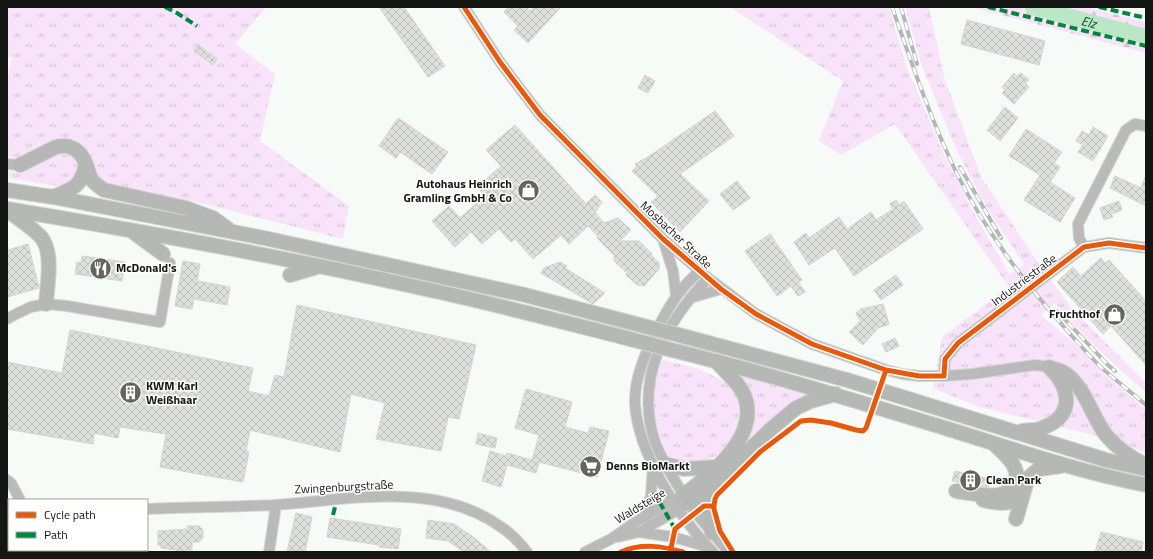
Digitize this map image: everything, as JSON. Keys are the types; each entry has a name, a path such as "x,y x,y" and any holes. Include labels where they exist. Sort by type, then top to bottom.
{"highway":[{"path":"13,165 56,146 62,145 74,148 81,154 91,178 104,190 186,208 213,218 232,232"},
{"path":"53,198 66,192 79,183 84,175 86,164"},
{"path":"7,190 232,232 525,295 847,380 1106,460 1146,470"},
{"path":"7,209 130,230 319,266 422,288 715,361 836,394 1065,465 1119,480 1146,485"},
{"path":"7,209 41,237 45,246 49,259 46,304"},
{"path":"130,230 167,259"},
{"path":"290,275 319,266"},
{"path":"681,502 695,486 730,454 740,439 746,424 748,408 745,396 738,384 715,361"},
{"path":"1016,432 1041,429 1060,418 1066,407 1067,398 1064,387 1049,367"},
{"path":"1049,367 1064,372 1080,387 1097,421 1107,436 1120,450 1146,465"},
{"path":"681,502 711,487 771,429 796,408 811,401 836,394"},
{"path":"992,443 1015,467 1017,478 1010,490 998,495 956,492 1001,504 1009,503 1023,494"},
{"path":"659,465 684,469 716,467"},
{"path":"1016,519 1028,478 1038,469 1065,465"},
{"path":"711,487 708,515 712,533"}],"street":[{"name":"Mosbacher Straße","path":"464,7 500,62 540,114 664,239 721,289 756,314 812,344 886,370 919,376 944,376 1035,365 1049,367"},
{"path":"1084,247 1079,238 1078,224 1093,193 1126,130 1135,124 1146,126"},
{"path":"664,239 673,271 676,296"},
{"name":"Industriestraße","path":"944,376 945,359 958,343 1084,247 1109,243 1146,248"},
{"path":"7,319 31,308 46,304 67,306 160,322 167,259"},
{"path":"704,275 685,283 676,296 647,350 638,383 635,403 638,423 644,444 659,465 710,549"},
{"path":"645,517 659,465 649,420 649,381 655,359 671,324 690,298 704,275"},
{"path":"690,298 721,289"},
{"path":"7,480 11,483 19,499"},
{"name":"Zwingenburgstraße","path":"148,510 274,505 381,497 408,497 443,502 469,509 502,527 527,552"},
{"path":"681,502 729,552"},
{"name":"Waldsteige","path":"585,552 611,540 645,517 681,502"},
{"name":"Waldsteige","path":"611,540 640,532 681,502"},
{"path":"269,552 275,512 274,505"},
{"path":"640,532 673,537 710,549"}],"green space":[{"path":"7,7 266,7 235,44 275,74 260,141 349,206 343,239 192,201 103,186 96,176 88,151 81,143 74,139 63,140 44,146 16,158 7,157 7,82 12,58 7,56"},
{"path":"730,7 889,7 905,63 944,155 975,215 1010,275 1024,264 987,208 956,149 922,66 905,7 929,7 944,77 981,177 1039,264 1073,310 1146,383 1146,392 1099,349 1055,303 1041,315 1074,343 1104,374 1146,409 1146,453 1121,442 976,406 933,388 942,337 1009,287 895,124 841,155 819,141 843,81"},
{"path":"971,7 1085,7 1146,22 1146,53"},
{"path":"60,154 71,155 77,163 80,172 68,183 58,186 7,178 7,171 14,172"},
{"path":"660,359 699,369 726,382 741,403 742,421 734,439 716,456 694,466 674,462 666,452 659,436 654,413 654,377"},
{"path":"735,373 818,396 704,486 748,434"}],"building":[{"path":"379,7 404,7 445,66 428,77"},
{"path":"508,7 526,7 530,11 534,7 561,7 528,43 514,30 518,26 504,12"},
{"path":"967,20 1045,41 1039,65 961,44"},
{"path":"198,45 217,59 213,65 194,51"},
{"path":"1014,73 1017,76 1021,73 1029,80 1025,83 1029,87 1014,104 1002,93 1005,90 1002,87"},
{"path":"645,75 655,81 648,93 638,88"},
{"path":"1005,107 1018,118 1000,141 987,130"},
{"path":"715,111 734,136 680,174 709,201 680,232 651,202 658,196 632,171 637,166 635,164 648,157"},
{"path":"398,118 448,152 432,174 400,152 396,158 379,146"},
{"name":"Autohaus Heinrich Gramling GmbH & Co","path":"515,125 586,204 595,195 602,202 595,213 604,223 618,218 631,230 620,241 639,241 652,254 651,255 659,263 659,269 644,286 637,285 626,275 627,273 614,261 614,255 597,238 598,236 588,226 569,244 561,235 533,259 515,239 511,242 499,229 482,244 471,232 455,247 432,221 449,206 460,218 485,196 477,187 501,166 486,150"},
{"path":"1093,127 1108,136 1093,161 1078,152 1083,145 1076,141 1082,131 1089,135"},
{"path":"1026,129 1062,152 1054,163 1060,167 1050,182 1075,198 1060,222 1024,200 1040,175 1009,156"},
{"path":"1146,175 1146,206 1110,188 1115,176 1141,188"},
{"path":"737,181 750,198 733,210 720,194"},
{"path":"896,200 899,205 904,201 923,229 854,276 835,248 809,265 794,242 806,233 809,238 839,217 847,229 871,212 876,220 893,209 890,204"},
{"path":"1119,201 1122,210 1111,214 1113,217 1104,220 1100,208"},
{"path":"770,234 802,280 798,282 805,292 798,296 791,286 777,296 745,251"},
{"path":"28,244 39,288 7,297 7,250"},
{"name":"McDonald's","path":"82,256 125,262 122,281 75,274 77,262 81,263"},
{"name":"Fruchthof","path":"1101,258 1105,263 1109,260 1146,301 1146,365 1111,326 1103,334 1057,282 1073,267 1081,276"},
{"path":"183,261 200,264 197,281 230,287 227,305 194,299 192,309 175,306"},
{"path":"560,262 567,266 565,268 605,293 593,304 541,273 544,268"},
{"path":"896,275 903,285 881,300 874,290"},
{"path":"883,304 889,324 878,328 863,345 849,332 860,321 856,313 861,309"},
{"name":"KWM Karl Weißhaar","path":"297,305 476,345 459,419 448,417 441,451 376,439 385,403 351,394 340,452 250,430 246,451 249,452 243,482 160,467 166,434 120,427 118,438 94,433 93,444 7,429 7,362 62,373 70,330 253,368 248,391 269,396 275,375 284,377"},
{"path":"895,338 899,346 886,352 882,344"},
{"path":"526,389 572,402 565,427 588,433 590,427 609,431 597,477 539,462 536,473 507,465 501,487 482,481 490,451 506,456 507,453 532,460 539,435 515,428"},
{"path":"478,433 497,438 495,448 476,444"},
{"name":"Clean Park","path":"955,471 990,479 989,487 952,481"},
{"path":"296,513 312,517 305,552 287,552"},
{"path":"330,518 401,529 398,549 327,537"},
{"path":"428,520 454,524 472,536 491,552 464,552 448,541 426,538"},
{"path":"187,526 199,526 203,530 203,538 199,542 192,542 192,550 177,552 177,550 161,548 161,545 158,545 158,531 187,529"},
{"path":"1101,532 1143,542 1141,552 1095,552"}],"waterway":[{"name":"Elz","path":"1033,7 1146,37"}],"railway":[{"path":"892,7 922,92 948,154 968,195 992,235 1034,292 1084,349 1104,370 1146,405"},
{"path":"901,7 917,64"},
{"path":"960,167 1001,238"},
{"path":"1057,311 1115,371"}],"marked path":[{"path":"165,7 197,26"},
{"path":"988,7 1146,46"},
{"path":"1099,7 1146,18"},
{"path":"651,495 656,496 675,529"},
{"path":"333,515 335,507"}],"cycle path":[{"path":"464,7 500,62 540,115 663,239 721,289 756,314 812,344 886,370 919,376 944,376 945,359 958,343 1084,247 1109,243 1146,248"},
{"path":"714,506 717,495 760,452 801,421 811,420 831,423 863,431 866,428 886,370"},
{"path":"671,548 675,529 704,506 714,506 720,531 733,552"},
{"path":"621,552 644,546 667,548 683,552"}],"place":[{"name":"Autohaus Heinrich Gramling GmbH & Co","path":"528,191"},
{"name":"McDonald's","path":"100,268"},
{"name":"Fruchthof","path":"1115,314"},
{"name":"KWM Karl Weißhaar","path":"131,393"},
{"name":"Denns BioMarkt","path":"590,466"},
{"name":"Clean Park","path":"971,480"}]}
